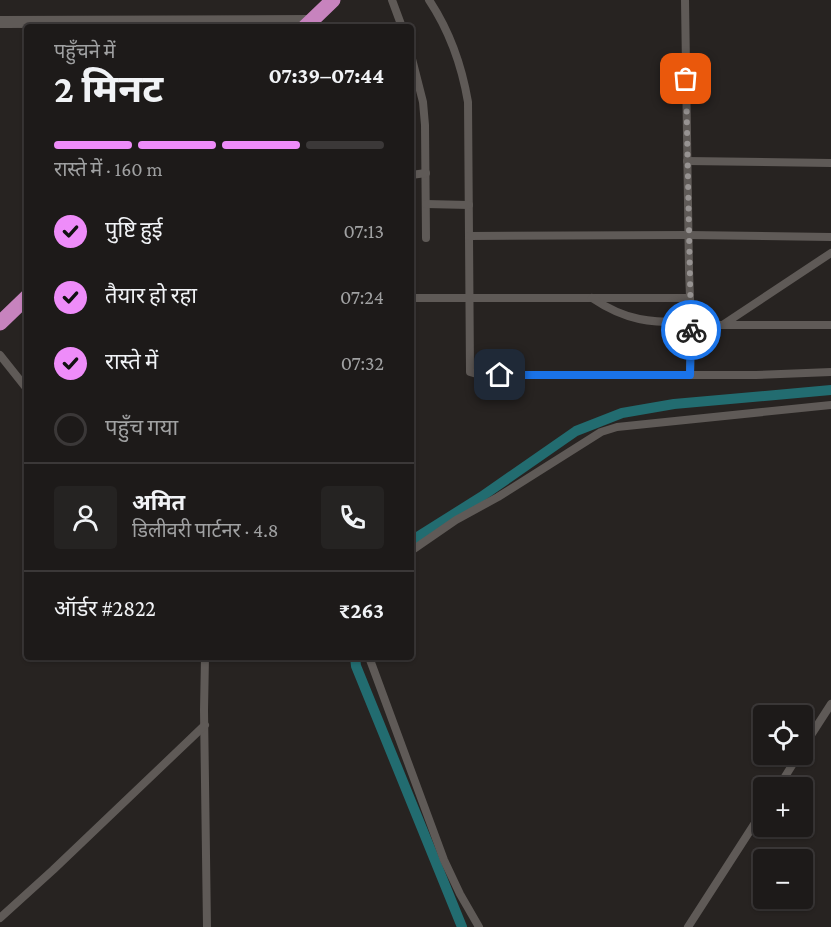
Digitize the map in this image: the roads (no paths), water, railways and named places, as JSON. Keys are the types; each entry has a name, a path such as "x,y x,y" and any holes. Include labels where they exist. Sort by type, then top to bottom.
{"highway":[{"path":"308,24 333,0"},
{"path":"0,323 24,300"}],"street":[{"path":"392,0 401,24"},
{"path":"429,0 446,32 464,76 468,102 470,372 474,375 756,375 831,372"},
{"path":"685,0 690,375"},
{"path":"0,22 308,24"},
{"path":"414,67 423,102 426,238"},
{"path":"687,162 831,163"},
{"path":"414,175 426,173"},
{"path":"426,204 469,205"},
{"path":"468,236 831,237"},
{"path":"724,324 831,253"},
{"path":"414,298 690,298"},
{"path":"592,298 611,311 653,322 831,325"},
{"path":"0,355 24,385"},
{"path":"414,549 456,520 498,497 601,432 616,427 831,405"},
{"path":"206,660 207,927"},
{"path":"370,660 444,860 479,927"},
{"path":"813,732 831,704"},
{"path":"0,918 205,725"},
{"path":"688,927 753,826"}],"waterway":[{"path":"414,539 481,497 576,431 622,413 674,404 831,390"},
{"path":"355,660 462,927"}]}
